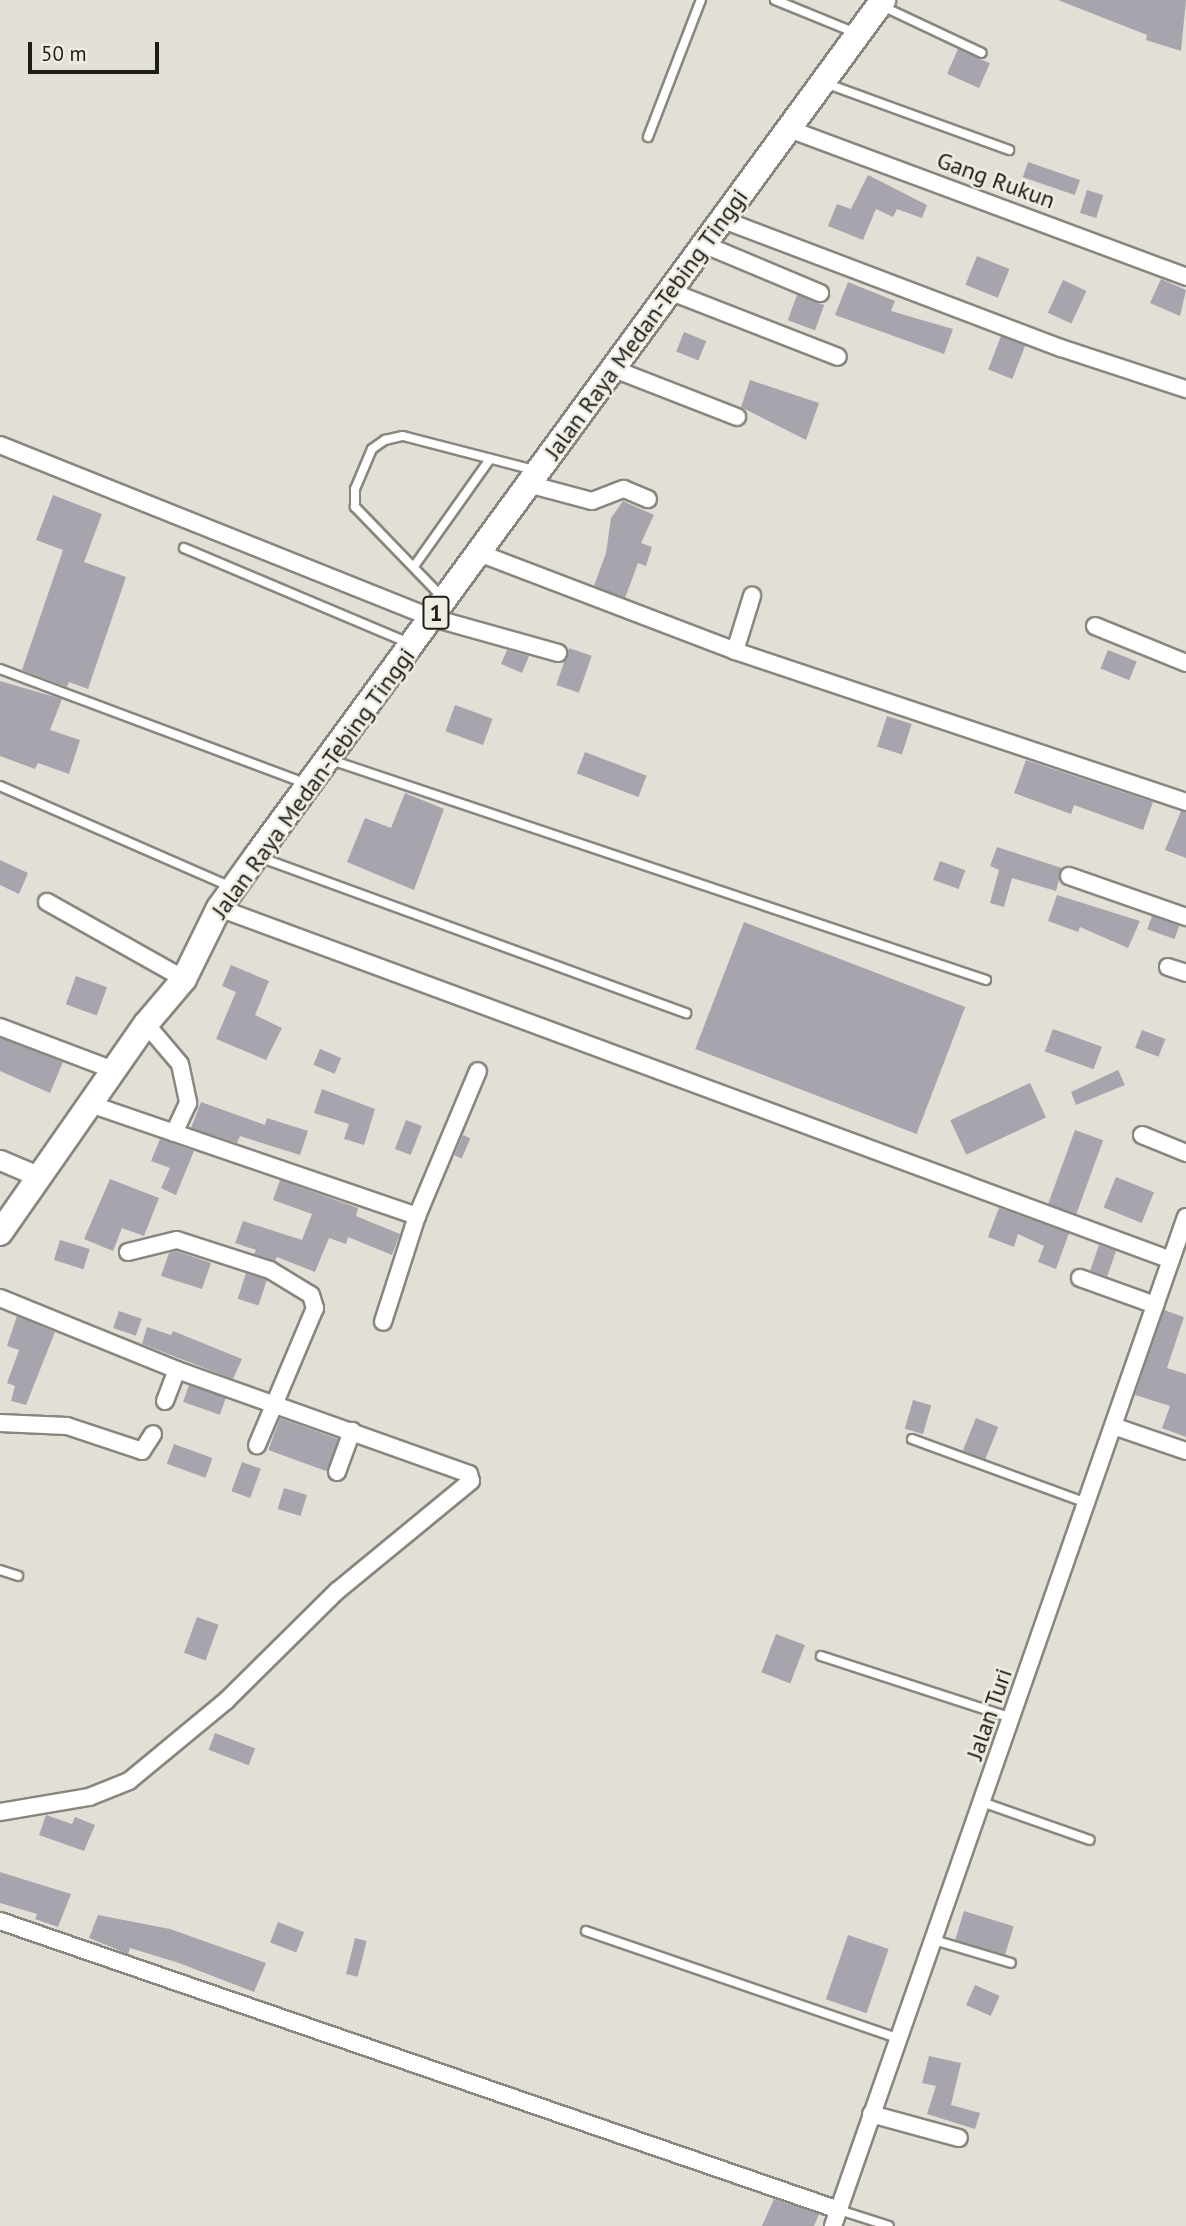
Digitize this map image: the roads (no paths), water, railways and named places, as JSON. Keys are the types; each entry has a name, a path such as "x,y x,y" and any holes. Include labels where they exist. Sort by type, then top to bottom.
{"highway":[{"name":"Jalan Raya Medan-Tebing Tinggi","path":"0,1233 146,1024 184,979 226,898 881,2"}],"street":[{"name":"Gang Rukun","path":"789,129 1186,277"},
{"path":"721,219 958,310 1186,389"},
{"path":"703,244 820,293"},
{"path":"669,291 838,357"},
{"path":"614,369 737,417"},
{"path":"0,445 558,653"},
{"path":"533,478 592,501 624,489 648,499"},
{"path":"478,553 735,651 1186,802"},
{"path":"735,651 752,596"},
{"path":"1095,626 1186,663"},
{"path":"1069,876 1186,918"},
{"path":"226,898 1171,1260"},
{"path":"47,902 184,979"},
{"path":"1168,967 1186,973"},
{"path":"146,1024 180,1064 188,1103 173,1133"},
{"path":"0,1027 113,1070"},
{"path":"383,1322 417,1216 478,1071"},
{"path":"90,1104 417,1216"},
{"path":"1142,1135 1186,1153"},
{"path":"0,1160 40,1177"},
{"name":"Jalan Turi","path":"833,2226 896,2038 934,1940 1116,1427 1155,1305 1184,1226"},
{"path":"128,1252 177,1240 270,1270 306,1288 315,1308 257,1445"},
{"path":"1080,1278 1155,1305"},
{"path":"0,1298 177,1370 469,1474 471,1481 337,1591 227,1700 129,1781 89,1797 0,1812"},
{"path":"165,1401 177,1370"},
{"path":"0,1423 67,1426 142,1451 153,1434"},
{"path":"1116,1427 1186,1451"},
{"path":"337,1472 352,1431"},
{"path":"0,1921 839,2210"},
{"path":"871,2114 959,2138"}],"lane":[{"path":"648,136 701,0"},
{"path":"775,0 859,34"},
{"path":"881,2 982,53"},
{"path":"823,82 1009,150"},
{"path":"439,609 415,565 355,507 355,489 372,449 385,440 403,436 490,459 533,478"},
{"path":"415,565 490,459"},
{"path":"184,548 412,644"},
{"path":"0,669 308,784"},
{"path":"329,759 986,980"},
{"path":"0,786 226,898"},
{"path":"257,856 686,1013"},
{"path":"912,1439 1087,1503"},
{"path":"0,1570 18,1576"},
{"path":"821,1656 1012,1718"},
{"path":"982,1802 1090,1840"},
{"path":"586,1931 896,2038"},
{"path":"934,1940 1011,1963"},
{"path":"839,2210 889,2226"}]}
